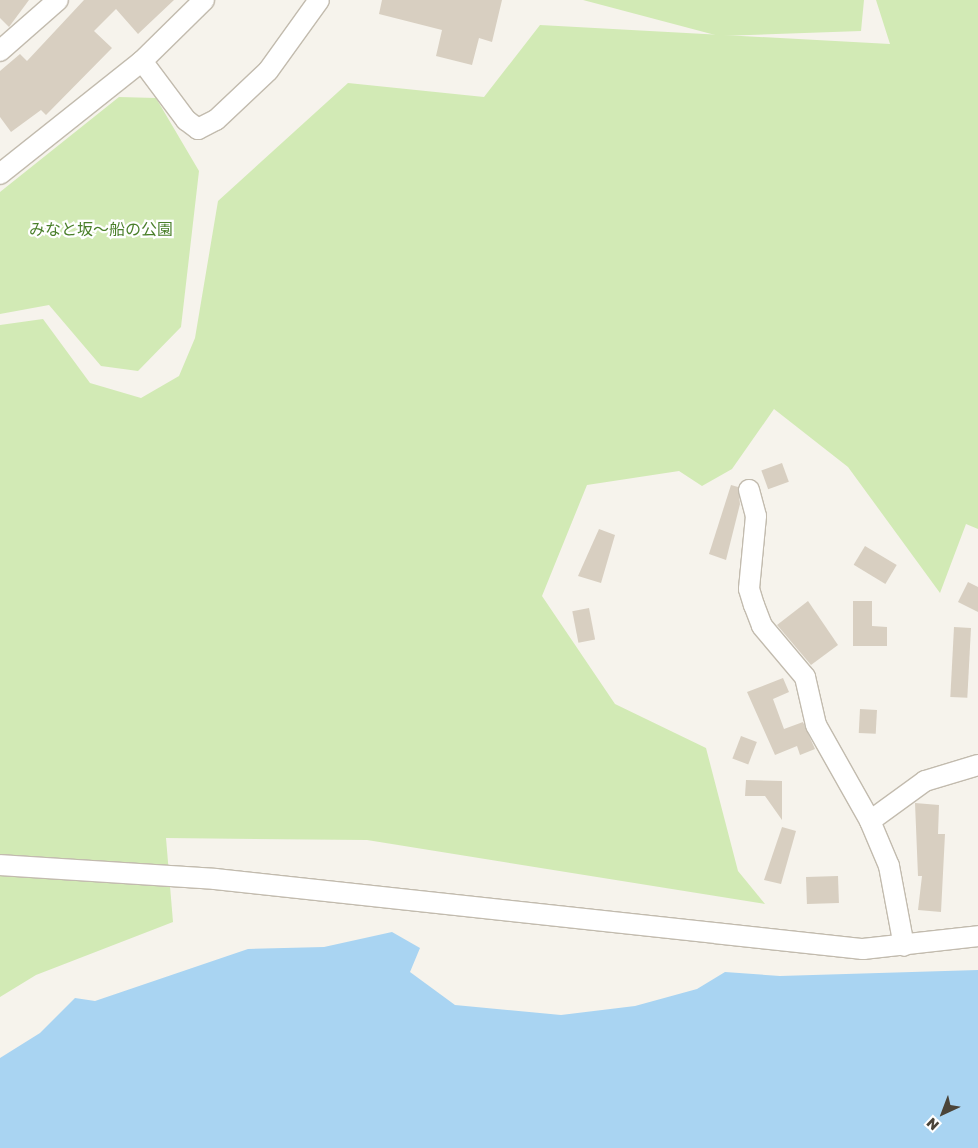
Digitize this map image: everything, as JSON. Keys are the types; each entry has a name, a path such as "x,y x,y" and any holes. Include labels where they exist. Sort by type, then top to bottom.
{"street":[{"path":"0,51 58,0"},
{"path":"0,174 142,61 204,0"},
{"path":"142,61 186,120 198,129 216,120 268,71 319,0"},
{"path":"748,490 756,516 749,589 754,605 762,626 805,677 816,725 870,821 889,866 904,946"},
{"path":"870,821 925,781 978,765"},
{"path":"0,865 215,879 863,948 904,946 978,936"}],"green space":[{"path":"583,0 864,0 861,31 719,36"},
{"path":"876,0 978,0 978,529 966,524 940,593 848,467 774,409 732,469 702,486 679,471 587,485 542,596 615,704 706,748 738,871 765,904 367,840 166,838 173,922 36,975 0,997 0,325 43,319 90,383 141,398 179,376 195,338 218,201 348,83 484,97 540,25 890,44"},
{"name":"みなと坂〜船の公園","path":"119,97 156,98 199,171 181,327 138,371 101,366 49,305 0,314 0,192"}],"water":[{"path":"392,932 420,948 410,972 455,1005 561,1015 635,1006 697,989 725,972 780,976 978,970 978,1148 0,1148 0,1058 40,1033 75,998 95,1001 248,949 324,947"}],"building":[{"path":"0,0 29,0 9,27 0,18"},
{"path":"84,0 174,0 138,34 116,9 94,31 112,48 46,115 41,110 11,132 0,117 0,71 20,54 27,61"},
{"path":"382,0 502,0 492,42 479,38 472,65 436,56 442,30 379,14"},
{"path":"782,463 789,482 768,489 761,471"},
{"path":"731,485 738,487 740,504 726,560 709,554"},
{"path":"599,529 615,535 601,583 578,576"},
{"path":"865,546 897,565 885,584 854,565"},
{"path":"968,582 978,587 978,612 958,602"},
{"path":"808,601 838,645 811,665 777,625"},
{"path":"853,601 872,601 872,626 887,627 887,646 853,646"},
{"path":"589,608 595,639 578,643 572,611"},
{"path":"954,627 971,628 967,698 950,697"},
{"path":"783,678 789,692 773,699 784,729 803,722 815,749 800,755 797,746 775,755 747,692"},
{"path":"860,709 877,710 876,734 859,733"},
{"path":"741,736 757,742 748,764 732,758"},
{"path":"746,780 782,781 782,820 765,796 745,796"},
{"path":"915,803 939,805 938,834 945,834 941,912 918,910 922,876 918,876"},
{"path":"782,827 796,831 781,884 764,880"},
{"path":"838,876 839,903 807,904 806,877"}]}
